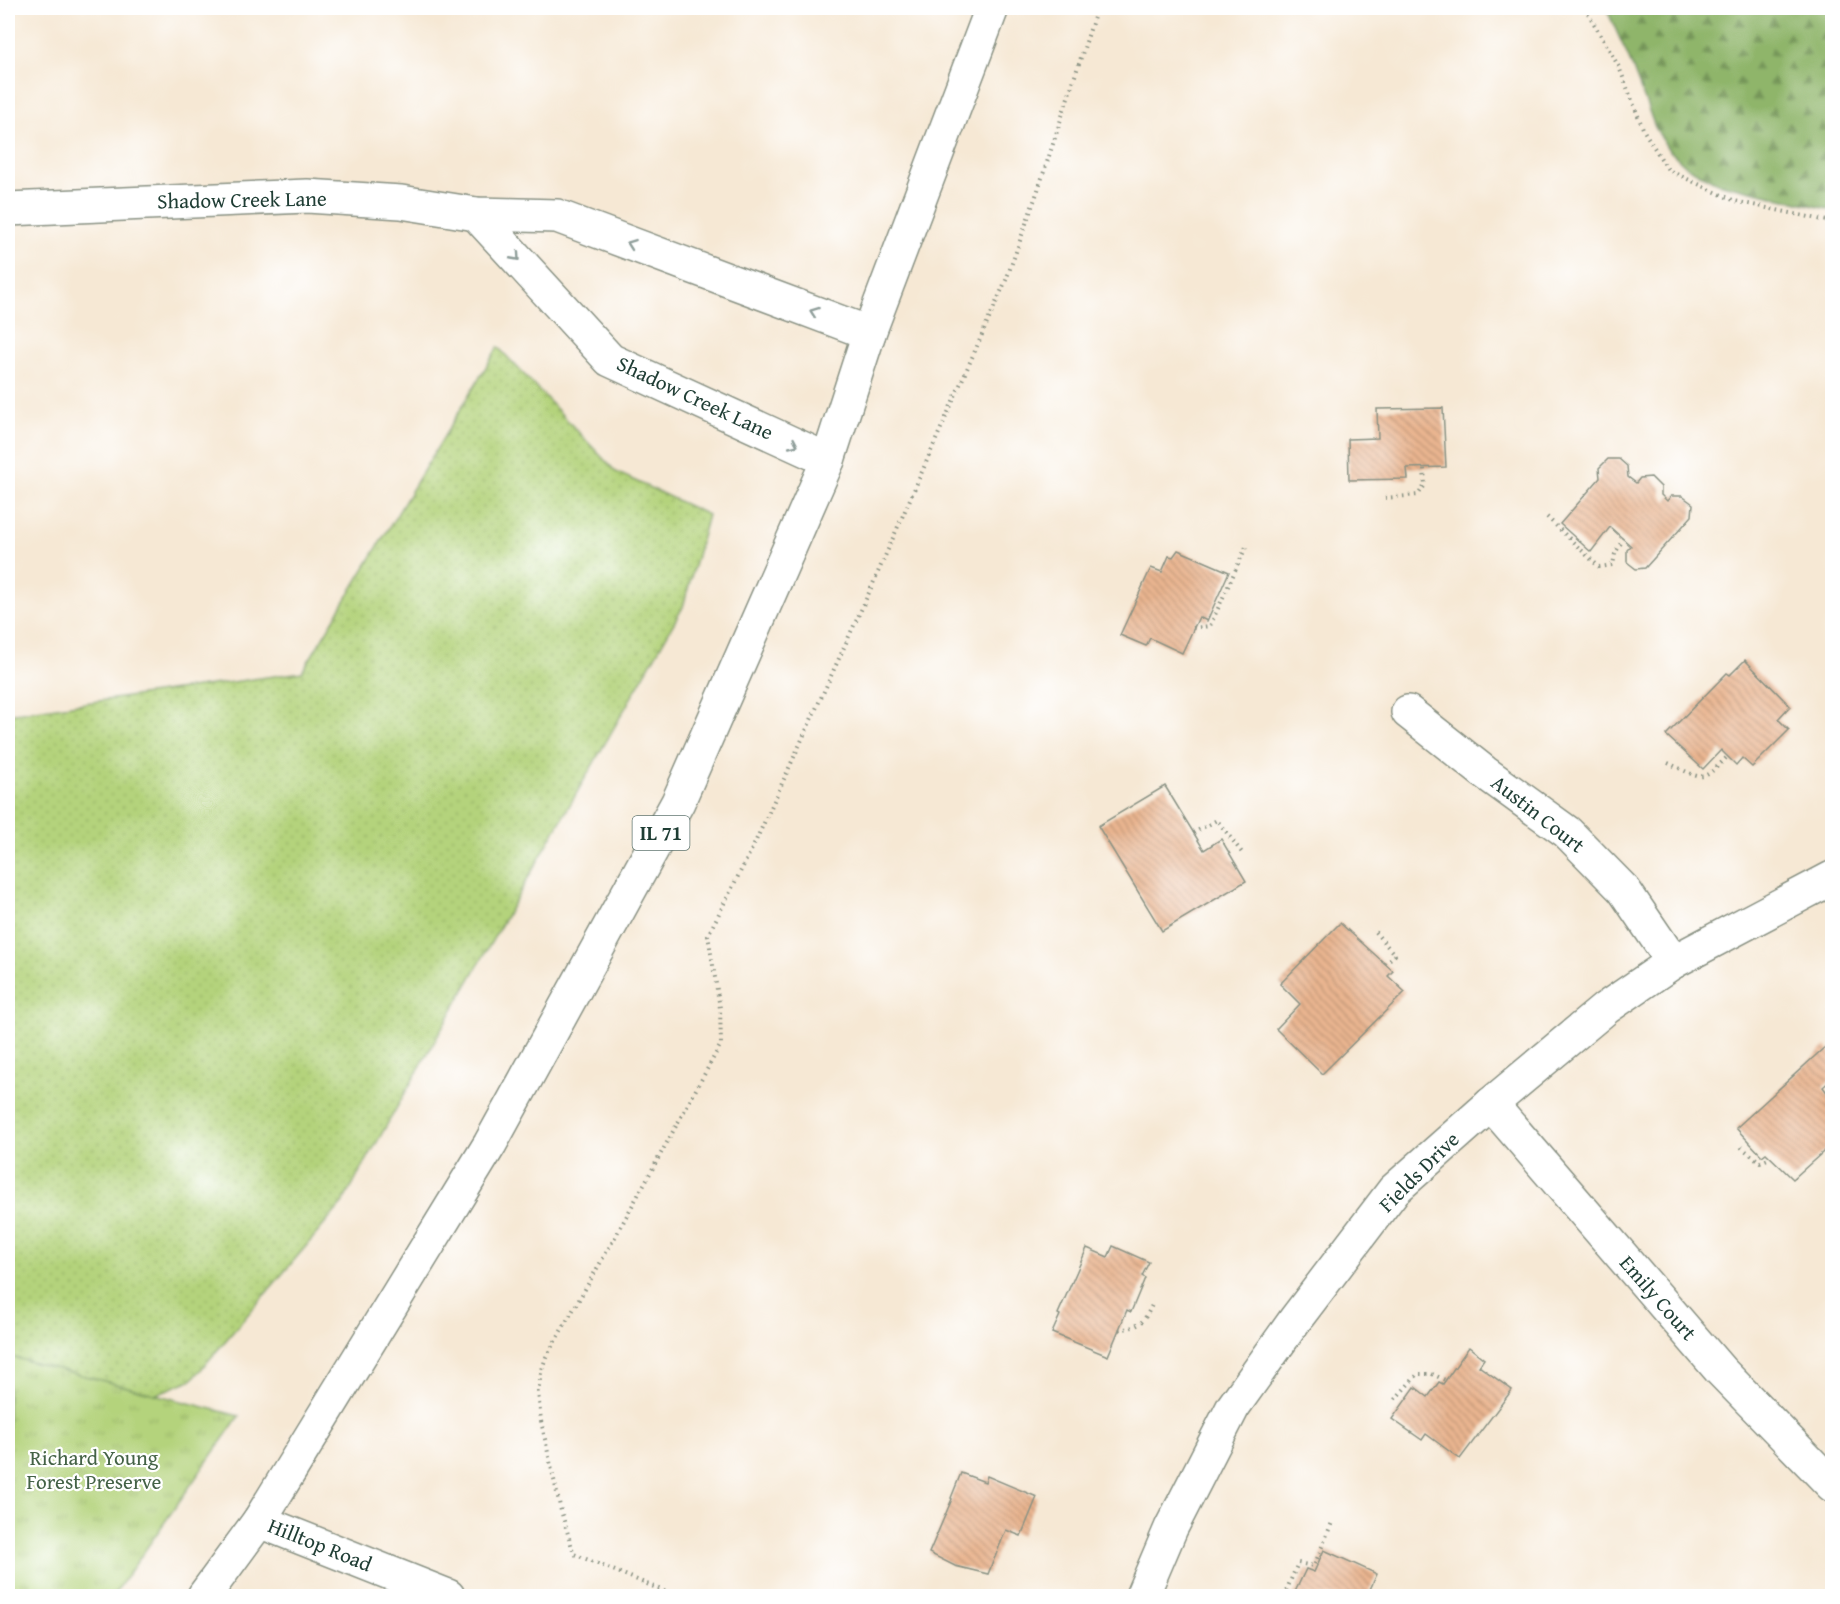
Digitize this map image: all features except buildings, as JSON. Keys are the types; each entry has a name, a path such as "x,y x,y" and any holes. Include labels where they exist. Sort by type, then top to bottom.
{"street":[{"name":"IL 71","path":"204,1596 259,1521 490,1144 678,802 828,460 868,333 992,8"},
{"name":"Shadow Creek Lane","path":"8,209 307,196 401,202 476,214 557,216 868,333"},
{"name":"Shadow Creek Lane","path":"476,214 610,360 828,460"},
{"name":"Austin Court","path":"1408,712 1568,832 1624,890 1673,962"},
{"name":"Fields Drive","path":"1142,1596 1171,1528 1233,1407 1295,1320 1394,1190 1491,1104 1606,1008 1673,962 1833,878"},
{"name":"Emily Court","path":"1491,1104 1721,1371 1833,1485"},
{"name":"Hilltop Road","path":"259,1521 448,1596"}],"path":[{"path":"675,1596 574,1554 561,1511 541,1421 538,1392 541,1373 556,1340 721,1044 720,1008 708,935 753,847 872,586 1006,280 1097,8"},
{"path":"1585,8 1619,67 1644,131 1668,170 1735,201 1833,222"},
{"path":"1385,498 1418,495 1425,485 1424,468"},
{"path":"1546,517 1599,567 1613,565 1623,539"},
{"path":"1193,628 1210,626 1246,547"},
{"path":"1668,763 1700,778 1708,776 1728,756"},
{"path":"1193,833 1217,820 1243,854"},
{"path":"1374,933 1395,955 1385,963"},
{"path":"1741,1147 1760,1162 1770,1158"},
{"path":"1119,1330 1132,1328 1143,1322 1153,1303"},
{"path":"1395,1399 1418,1374 1432,1374 1445,1380"},
{"path":"1284,1596 1298,1563 1314,1566 1333,1520"}],"green space":[{"path":"1606,8 1832,8 1832,210 1717,183 1687,167 1668,149 1655,127 1630,61"},
{"path":"498,347 616,472 708,515 683,607 341,1205 193,1379 120,1409 8,1589 8,714 302,672"},
{"name":"Richard Young Forest Preserve","path":"8,1356 239,1416 113,1596 8,1596"}]}
